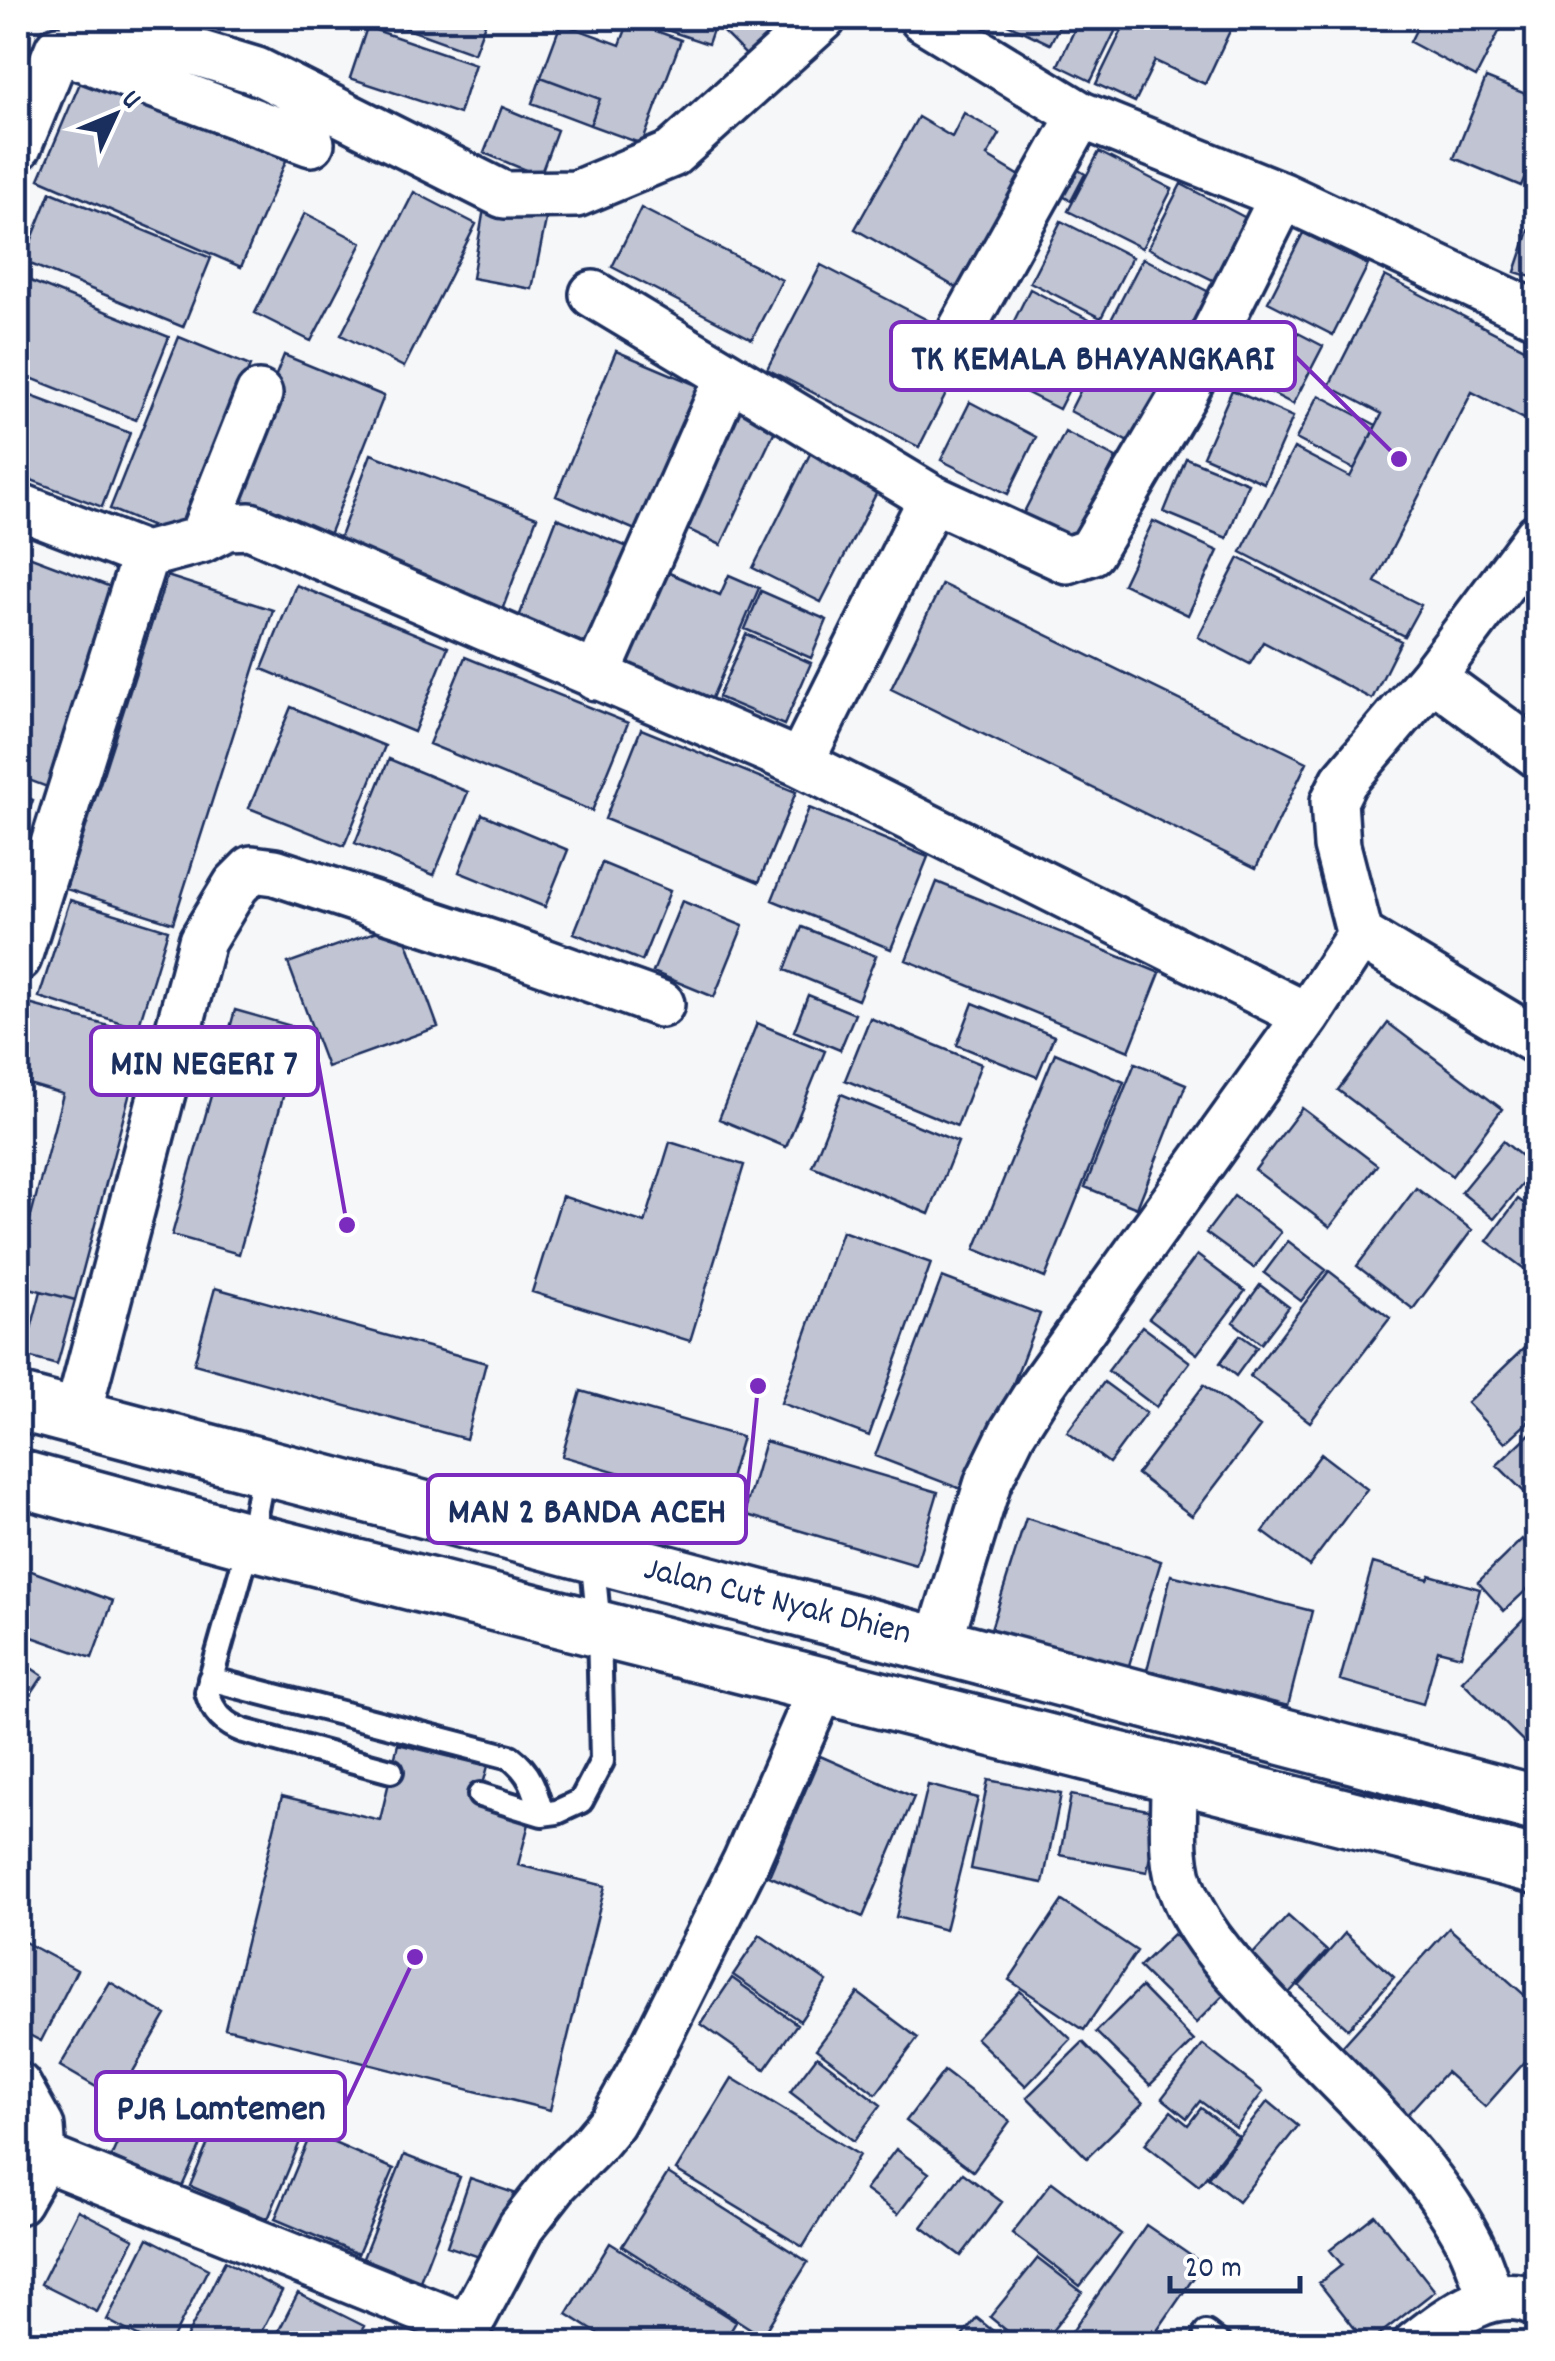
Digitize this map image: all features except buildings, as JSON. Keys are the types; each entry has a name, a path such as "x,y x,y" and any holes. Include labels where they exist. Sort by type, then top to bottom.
{"highway":[{"name":"Jalan Cut Nyak Dhien","path":"18,1402 1538,1804"},
{"name":"Jalan Cut Nyak Dhien","path":"23,1487 599,1627 1538,1866"}],"street":[{"path":"82,18 256,71 504,195 576,194 672,154 824,18"},
{"path":"922,18 1081,115 1282,196 1538,314"},
{"path":"18,147 58,49 311,143"},
{"path":"960,330 1081,115"},
{"path":"593,294 932,498 1067,560 1091,552 1184,394 1282,196"},
{"path":"596,677 729,376"},
{"path":"201,540 259,394"},
{"path":"800,763 932,498"},
{"path":"18,506 145,555 201,540 227,527 250,526 800,763 1307,1016"},
{"path":"1538,536 1432,677 1344,781 1334,801 1337,846 1360,935 1538,1042"},
{"path":"18,958 145,555"},
{"path":"1432,677 1538,755"},
{"path":"77,1416 202,941 236,885 252,869 275,872 452,930 661,1004"},
{"path":"938,1645 988,1482 1012,1433 1360,935"},
{"path":"43,2157 463,2335 520,2227 612,2122 643,2067 746,1860 823,1685"},
{"path":"1174,1775 1174,1860 1184,1896 1208,1935 1247,1984 1408,2153 1443,2197 1471,2243 1491,2297"},
{"path":"18,2086 41,2127 43,2157 18,2202"},
{"path":"1416,2344 1443,2323 1491,2297 1538,2304"}],"lane":[{"path":"264,1467 250,1541 206,1692 212,1708 232,1727 391,1771"},
{"path":"480,1795 542,1814 557,1812 581,1801 602,1760 599,1627 592,1555"},
{"path":"210,1679 510,1757 534,1782 542,1814"}],"place":[{"name":"TK KEMALA BHAYANGKARI","path":"1399,459"},
{"name":"MIN NEGERI 7","path":"347,1225"},
{"name":"MAN 2 BANDA ACEH","path":"758,1386"},
{"name":"PJR Lamtemen","path":"415,1957"}]}
